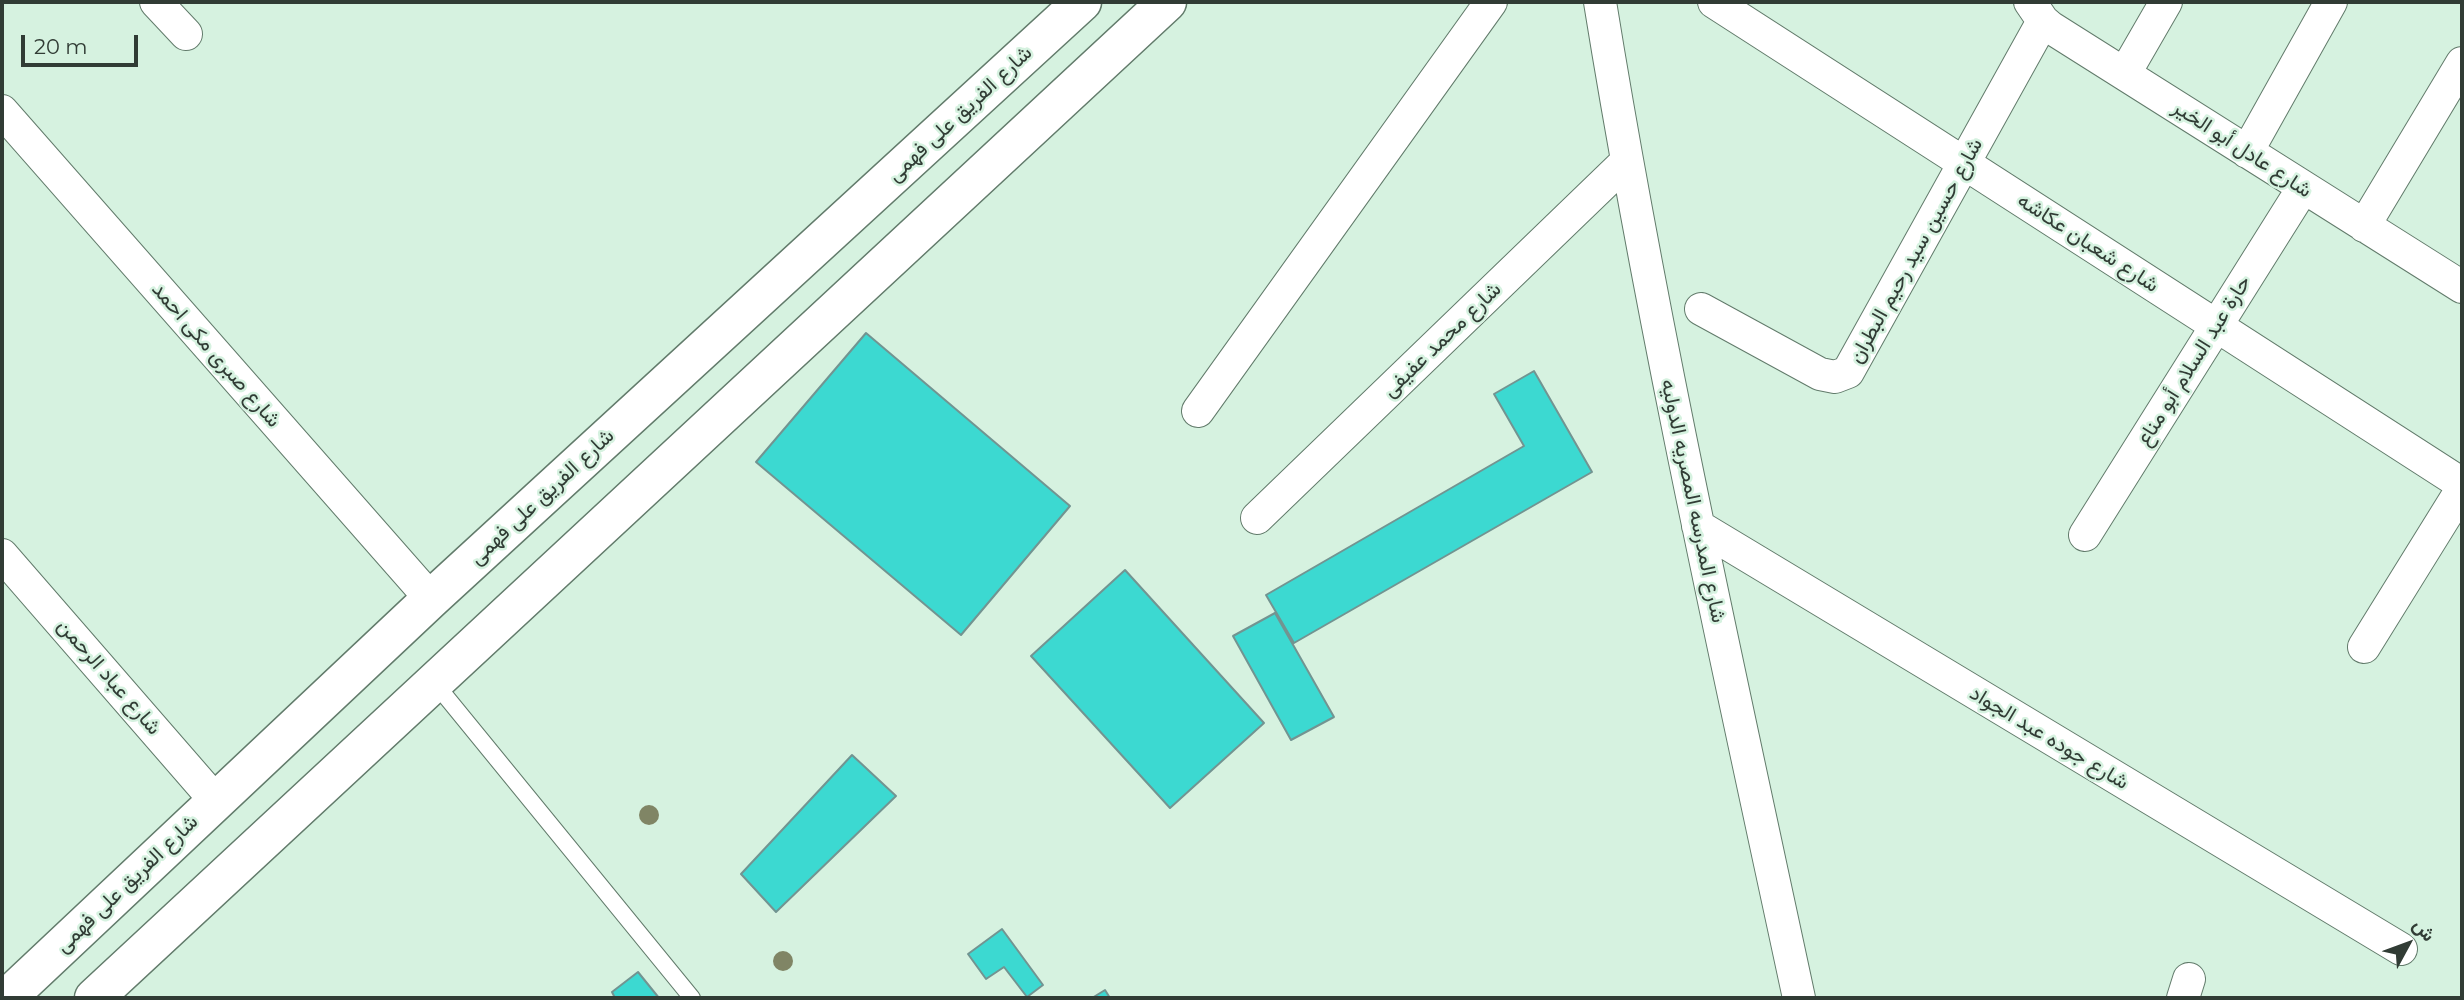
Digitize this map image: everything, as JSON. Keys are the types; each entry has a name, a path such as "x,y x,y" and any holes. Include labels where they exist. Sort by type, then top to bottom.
{"street":[{"path":"156,2 186,34"},
{"name":"شارع الفريق على فهمى","path":"7,998 431,598 1082,2"},
{"path":"94,998 1167,2"},
{"path":"1198,411 1490,2"},
{"name":"شارع المدرسه المصريه الدوليه","path":"1601,2 1626,162 1680,446 1799,998"},
{"name":"شارع شعبان عكاشه","path":"1714,2 2462,487"},
{"path":"2125,73 2166,2"},
{"path":"2246,152 2331,2"},
{"name":"شارع حسين سيد رحيم البطران","path":"1701,309 1820,374 1835,377 1849,372 1965,163 2036,11"},
{"name":"شارع عادل أبو الخير","path":"2036,11 2246,152 2462,287"},
{"path":"2364,226 2462,63"},
{"name":"شارع صبرى مكى احمد","path":"2,111 431,598"},
{"name":"شارع محمد عفيفى","path":"1257,518 1626,162"},
{"name":"حارة عبد السلام أبو مناع","path":"2085,535 2303,188"},
{"path":"2364,647 2462,487"},
{"name":"شارع جوده عبد الجواد","path":"1698,526 2401,949"},
{"name":"شارع عباد الرحمن","path":"2,555 215,800"}],"lane":[{"path":"434,682 692,998"}],"building":[{"path":"866,333 1070,506 961,635 756,462"},
{"path":"1534,371 1592,472 1294,643 1266,595 1524,446 1494,394"},
{"path":"1125,570 1264,723 1170,808 1031,656"},
{"path":"1275,613 1334,717 1291,740 1233,636"},
{"path":"852,755 896,796 776,912 741,874"},
{"path":"1002,929 1043,985 1027,997 1004,967 986,979 968,954"},
{"path":"638,972 659,998 615,998 612,992"},
{"path":"1105,990 1110,998 1092,998"}]}
